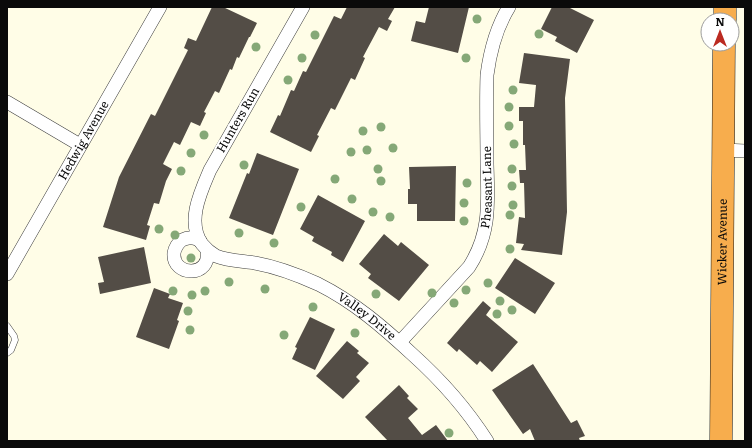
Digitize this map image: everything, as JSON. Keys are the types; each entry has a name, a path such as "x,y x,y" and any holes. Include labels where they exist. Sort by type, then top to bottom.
{"highway":[{"name":"Wicker Avenue","path":"721,441 735,150 725,52"}],"street":[{"name":"Hedwig Avenue","path":"7,274 160,7"},
{"name":"Hunters Run","path":"204,245 196,229 195,220 200,195 210,170 303,7"},
{"name":"Pheasant Lane","path":"400,342 466,270 476,256 480,246 486,226 487,214 487,76 489,61 496,35 509,7"},
{"path":"7,102 80,145"},
{"name":"Valley Drive","path":"204,245 216,256 275,268 304,278 350,302 366,313 429,369 460,403 475,422 487,441"}],"lane":[{"path":"7,326 15,340 14,344 7,353"}],"building":[{"path":"212,7 223,7 257,23 239,58 237,57 232,70 230,69 219,93 215,91 204,112 206,113 200,126 191,122 180,145 174,142 163,164 172,169 166,181 159,204 154,203 147,225 150,226 146,240 103,227 119,177 151,114 155,116 188,50 184,48 188,38 196,41"},
{"path":"347,7 395,7 388,19 392,21 387,31 379,27 363,57 365,58 355,80 351,78 335,110 331,108 317,135 319,136 311,152 270,132 278,115 280,116 291,90 294,91 303,71 306,72 334,16 341,19"},
{"path":"429,7 469,7 458,53 411,41 416,21 425,23"},
{"path":"552,7 568,7 594,20 577,53 555,41 557,37 541,29"},
{"path":"524,53 570,59 565,98 567,212 562,255 521,250 524,244 516,243 519,217 525,218 524,183 520,183 519,170 526,170 525,145 523,145 523,121 519,121 519,107 534,107 536,85 519,83"},
{"path":"257,153 299,169 273,235 229,218 247,173 249,174"},
{"path":"456,166 455,221 417,221 417,204 408,204 408,189 410,189 409,167"},
{"path":"318,195 365,221 343,262 331,255 332,252 312,241 314,237 300,229"},
{"path":"384,234 398,246 401,242 429,265 399,301 368,278 371,274 359,264"},
{"path":"144,247 151,283 100,294 98,283 104,282 98,257"},
{"path":"515,258 555,283 535,314 495,288"},
{"path":"154,288 170,294 168,298 183,303 177,320 179,321 169,349 136,337"},
{"path":"483,301 491,308 486,315 518,342 492,372 480,361 477,365 459,349 457,352 447,343"},
{"path":"310,317 335,329 315,370 292,359 297,348 295,347"},
{"path":"347,341 359,351 357,353 369,363 356,377 360,381 343,399 316,376"},
{"path":"533,364 571,423 577,420 585,436 579,438 580,441 535,441 530,429 523,434 492,390"},
{"path":"399,385 409,396 407,398 418,409 408,418 422,435 436,425 448,441 388,441 365,417"}]}
